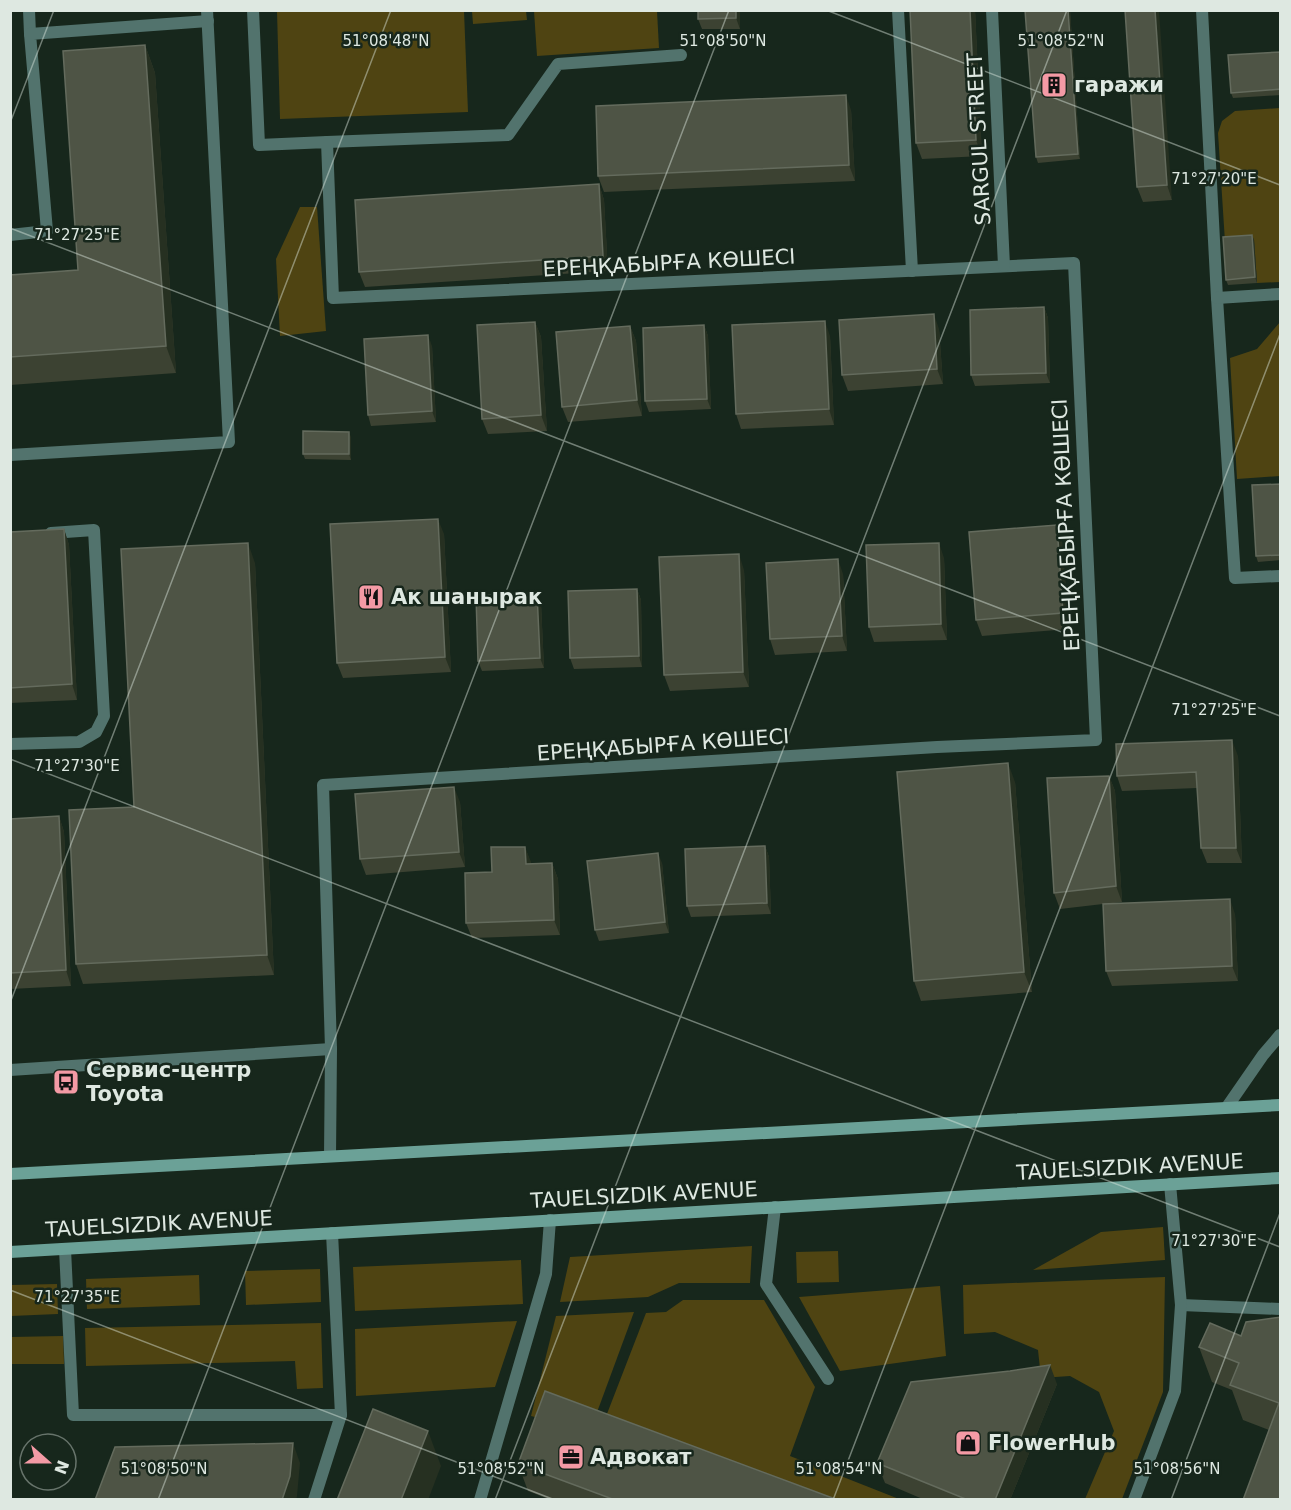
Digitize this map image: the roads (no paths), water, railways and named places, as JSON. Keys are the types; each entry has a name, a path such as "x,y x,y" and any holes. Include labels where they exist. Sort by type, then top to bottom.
{"main road":[{"path":"10,1174 1281,1105"},
{"name":"TAUELSIZDIK AVENUE","path":"10,1252 1281,1178"}],"street":[{"path":"10,235 47,231 29,10"},
{"path":"253,10 259,145 508,135 558,64 681,55"},
{"path":"898,10 912,271"},
{"name":"SARGUL STREET","path":"992,10 1004,266"},
{"path":"1202,10 1234,578 1281,576"},
{"path":"10,455 229,442 207,16 30,34"},
{"name":"ЕРЕҢҚАБЫРҒА КӨШЕСІ","path":"327,142 333,298 1074,263 1096,740 937,747 323,786 331,1049 330,1156"},
{"path":"1217,298 1281,294"},
{"path":"10,744 79,742 96,732 105,716 94,530 34,534"},
{"path":"1227,1107 1263,1055 1281,1035"},
{"path":"10,1070 331,1049"},
{"path":"1134,1500 1175,1391 1181,1305 1170,1184"},
{"path":"775,1207 766,1284 828,1379"},
{"path":"480,1500 546,1274 550,1220"},
{"path":"314,1500 341,1415 332,1233"},
{"path":"65,1249 73,1415 341,1415"},
{"path":"1181,1305 1281,1309"}],"place":[{"name":"гаражи","path":"1054,85"},
{"name":"Ак шанырак","path":"371,597"},
{"name":"Сервис-центр Toyota","path":"66,1082"},
{"name":"FlowerHub","path":"968,1443"},
{"name":"Адвокат","path":"571,1457"}]}
